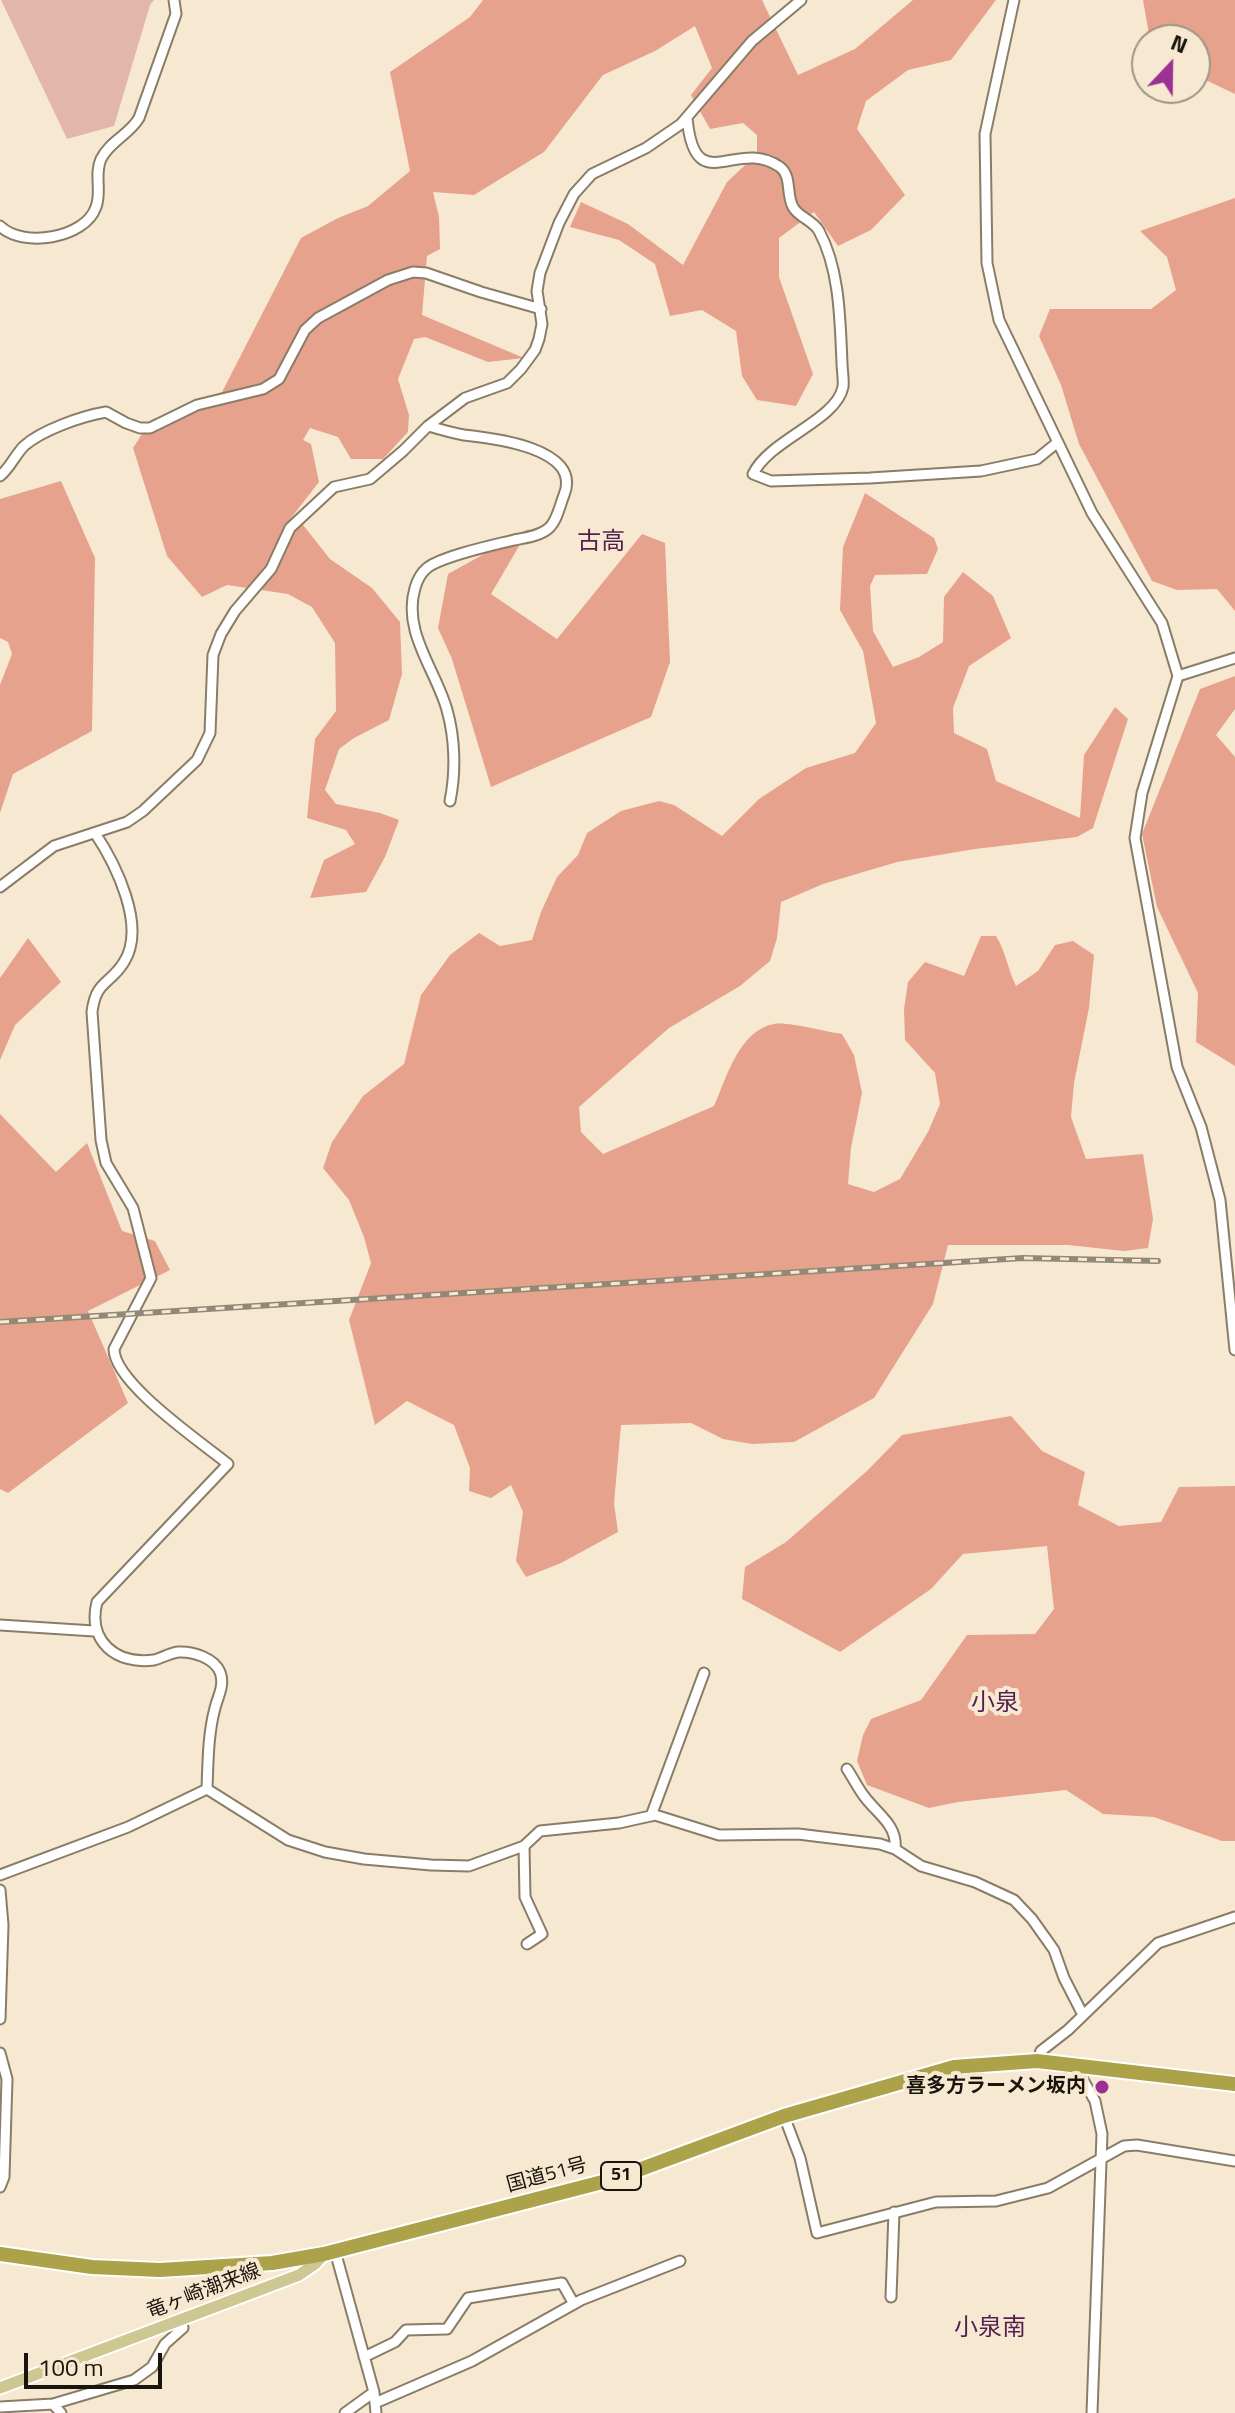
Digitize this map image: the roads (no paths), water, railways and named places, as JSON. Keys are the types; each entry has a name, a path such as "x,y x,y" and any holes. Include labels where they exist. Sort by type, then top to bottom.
{"highway":[{"name":"国道51号","path":"0,2254 81,2266 160,2270 272,2263 330,2252 614,2179 784,2116 954,2067 1037,2061 1235,2084"}],"main road":[{"name":"竜ヶ崎潮来線","path":"0,2388 299,2275 330,2252"}],"street":[{"path":"0,226 18,238 36,239 69,232 91,217 98,203 100,161 139,118 176,14 174,0"},
{"path":"0,887 54,846 127,822 197,760 210,733 213,655 221,634 235,611 271,569 290,528 334,487 370,479 428,426 465,398 507,383 521,369 539,339 541,309 537,291 540,273 574,194 592,174 646,148 687,118 752,41 801,0"},
{"path":"1014,0 985,134 987,263 999,320 1092,513 1162,623 1178,676 1142,793 1135,838 1177,1067 1201,1127 1220,1200 1235,1350"},
{"path":"687,118 690,143 699,159 707,163 742,158 764,160 781,168 793,208 819,230 837,297 843,387 836,401 821,416 764,456 753,474 771,481 953,474 1037,459 1058,442"},
{"path":"0,476 16,455 34,439 88,415 106,412 126,423 150,428 197,405 263,389 279,379 305,330 318,318 388,280 413,272 426,273 541,309"},
{"path":"428,426 502,439 551,457 566,477 566,489 549,528 535,535 445,559 429,566 420,575 411,607 415,634 447,707 452,732 450,801"},
{"path":"1178,676 1235,658"},
{"path":"95,833 117,869 132,926 132,944 124,962 94,998 92,1012 101,1140 106,1163 133,1208 151,1278 114,1349 114,1358 120,1370 142,1395 228,1464 97,1602 93,1615 94,1631 104,1645 133,1660 154,1660 179,1652 202,1655 219,1668 222,1685 209,1738 207,1789"},
{"path":"0,1625 94,1631"},
{"path":"651,1816 704,1673"},
{"path":"847,1769 863,1796 892,1826 897,1838 895,1849"},
{"path":"207,1789 288,1840 325,1852 364,1859 469,1866 524,1846 540,1831 619,1823 651,1816 719,1835 798,1834 880,1844 895,1849 921,1866 975,1882 1014,1900 1054,1950 1083,2015"},
{"path":"0,1875 128,1827 207,1789"},
{"path":"524,1846 525,1897 542,1934 527,1944"},
{"path":"0,1890 3,1925 0,2019"},
{"path":"1037,2061 1041,2051 1158,1943 1235,1917"},
{"path":"0,2053 7,2079 4,2177 0,2187"},
{"path":"1074,2064 1095,2101 1102,2134 1092,2413"},
{"path":"784,2116 800,2158 817,2233 936,2202 996,2201 1048,2188 1124,2146 1137,2145 1235,2161"},
{"path":"891,2297 894,2212"},
{"path":"330,2252 364,2357 375,2403"},
{"path":"345,2413 472,2361 574,2304 680,2261"},
{"path":"364,2357 395,2342 406,2330 447,2329 468,2298 562,2283 574,2304"},
{"path":"0,2407 53,2404 134,2380 152,2367 165,2344 183,2328 181,2320"},
{"path":"53,2404 61,2413"}],"railway":[{"path":"0,1322 1023,1258 1158,1261"}],"place":[{"name":"喜多方ラーメン坂内","path":"1102,2087"}],"district":[{"name":"古高","path":"601,543"},
{"name":"小泉","path":"995,1704"},
{"name":"小泉南","path":"990,2329"}]}
